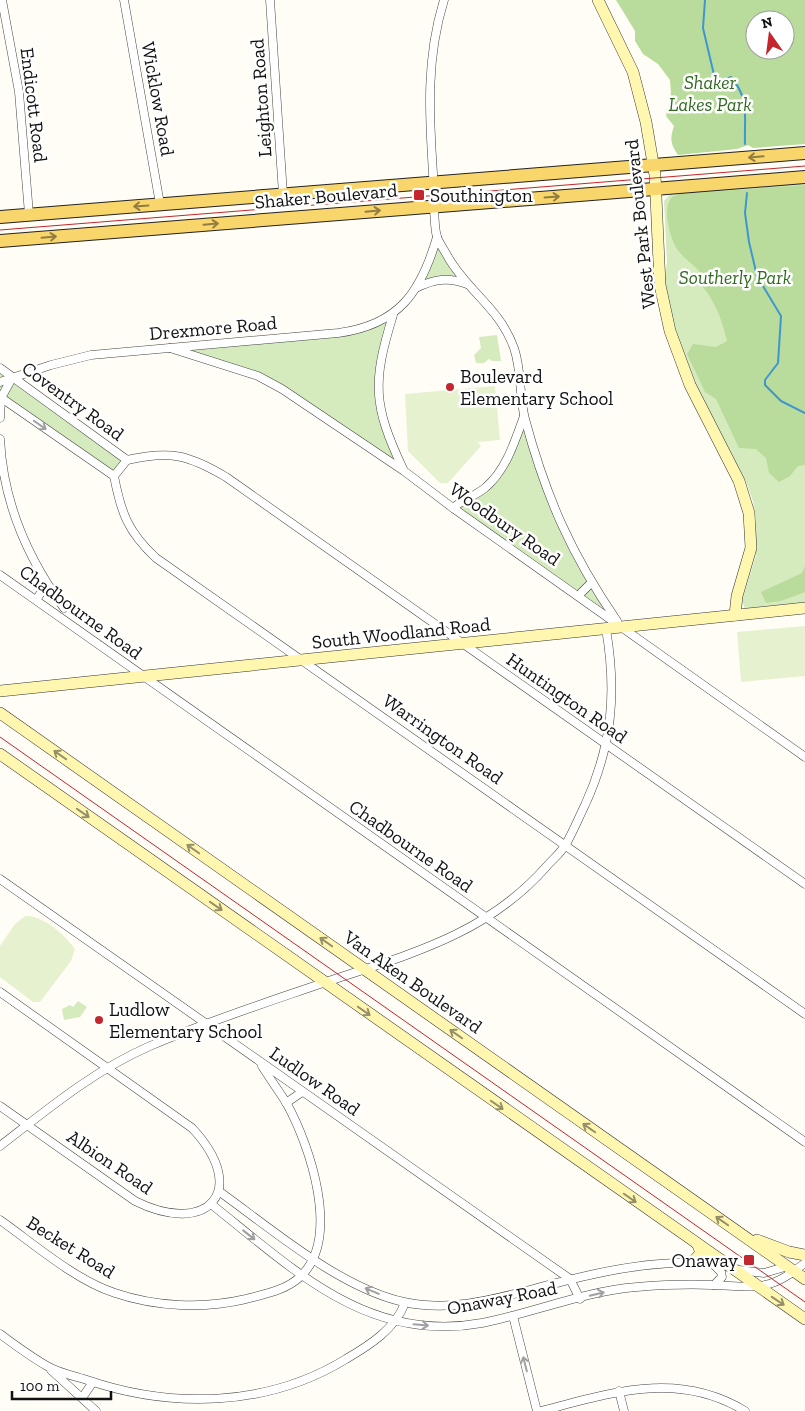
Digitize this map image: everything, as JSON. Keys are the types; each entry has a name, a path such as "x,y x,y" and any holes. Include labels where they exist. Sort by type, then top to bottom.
{"main road":[{"name":"West Park Boulevard","path":"598,0 633,72 646,122 654,165 660,285 670,331 694,393 739,481 749,513 751,548 737,596 734,615"},
{"name":"Shaker Boulevard","path":"0,216 805,153"},
{"name":"Shaker Boulevard","path":"0,241 805,177"},
{"name":"South Woodland Road","path":"0,691 805,608"},
{"name":"Van Aken Boulevard","path":"0,713 805,1279"},
{"path":"0,754 805,1319"},
{"path":"744,1236 789,1252 805,1255"},
{"path":"692,1263 701,1253 698,1245"}],"street":[{"name":"Endicott Road","path":"2,0 19,92 29,214"},
{"name":"Wicklow Road","path":"124,0 160,204"},
{"name":"Leighton Road","path":"270,0 283,194"},
{"path":"444,0 432,52 429,77 437,237 461,276 494,310 510,338 519,368 524,416 556,514 568,542 591,583 621,628"},
{"name":"Drexmore Road","path":"0,382 51,365 91,355 351,332 392,315 416,288 430,263 437,237"},
{"name":"Drexmore Road","path":"416,288 438,280 453,280 469,285"},
{"path":"392,315 381,358 378,386 384,427 404,471"},
{"name":"Woodbury Road","path":"170,348 258,376 282,389 404,471 621,628 805,757"},
{"name":"Coventry Road","path":"0,368 127,460"},
{"path":"0,418 0,398 12,378"},
{"name":"Coventry Road","path":"0,398 114,476"},
{"path":"453,508 484,488 496,475 511,448 524,416"},
{"path":"0,439 4,475 16,517 44,580 64,608"},
{"name":"Huntington Road","path":"127,460 152,454 180,456 199,461 226,477 805,884"},
{"path":"114,476 127,460"},
{"name":"Warrington Road","path":"114,476 120,505 128,526 140,543 156,558 805,1014"},
{"name":"Chadbourne Road","path":"0,575 805,1142"},
{"path":"36,600 42,591 44,580"},
{"path":"578,596 591,583"},
{"path":"0,1146 65,1095 107,1068 151,1046 207,1024 366,970 463,933 510,902 532,883 566,845 592,790 607,746 613,700 612,662 606,629"},
{"name":"Ludlow Road","path":"0,879 570,1280 580,1299"},
{"path":"0,992 185,1122 198,1134 206,1144 217,1167 220,1192 211,1204"},
{"path":"258,1061 286,1103 306,1148 318,1194 320,1234 314,1259 301,1276"},
{"path":"286,1103 302,1092"},
{"name":"Albion Road","path":"0,1106 135,1201 147,1207 179,1214 198,1211 211,1204"},
{"name":"Onaway Road","path":"220,1192 314,1259 354,1283 405,1303 446,1306 472,1304 615,1269 692,1263 728,1266 755,1274 791,1269"},
{"name":"Onaway Road","path":"211,1204 301,1276 356,1308 396,1322 420,1326 464,1326 634,1287 756,1286 772,1283 791,1269 805,1262"},
{"name":"Becket Road","path":"0,1220 84,1278 114,1293 150,1301 196,1307 232,1302 287,1286 301,1276"},
{"path":"711,1264 717,1266 722,1277 714,1285"},
{"path":"48,1367 93,1382 146,1396 193,1401 236,1398 293,1383 331,1369 365,1348 396,1322 405,1303"},
{"path":"513,1316 539,1411 619,1391 649,1388 684,1389 730,1402 745,1411"},
{"path":"0,1334 48,1367 96,1411"},
{"path":"82,1398 93,1382"},
{"path":"619,1391 624,1411"}],"green space":[{"name":"Shaker Lakes Park","path":"616,0 805,0 805,144 753,148 748,145 737,149 678,155 673,148 672,141 674,126 666,116 671,93 670,80 658,64 643,54 635,41 635,31"},
{"name":"Southerly Park","path":"805,181 805,603 745,609 742,601 756,555 756,518 753,501 746,482 700,394 680,348 664,282 667,262 664,201 670,194"},
{"name":"Southerly Park","path":"805,185 805,465 798,466 790,476 779,482 769,473 766,458 756,449 739,448 716,399 705,392 687,354 693,344 716,347 727,341 717,309 709,295 698,282 699,271 682,255 674,244 669,230 667,208 672,197 679,194"},
{"path":"437,237 469,285 453,280 416,288"},
{"path":"393,315 384,343 380,403 404,471 258,376 170,348 338,333"},
{"path":"497,335 501,361 489,359 484,363 476,363 474,355 481,348 479,337"},
{"path":"0,369 127,460 114,476 0,397"},
{"path":"495,386 500,440 478,442 481,446 448,483 440,483 408,451 405,394"},
{"path":"524,416 556,514 621,627 453,508 496,475"},
{"path":"805,566 805,592 781,601 766,603 761,592 802,573"},
{"path":"805,626 805,676 741,682 737,632"},
{"path":"25,916 46,922 60,932 75,949 71,961 40,1002 33,1002 0,977 0,946 15,924"},
{"path":"78,1001 87,1007 80,1017 64,1020 62,1009 70,1005 73,1007"}],"waterway":[{"path":"705,0 703,28 715,79 724,80 731,77 741,93 745,109 745,144"},
{"path":"747,193 745,213 757,276 781,316 778,363 765,380 765,385 781,401 805,413"}],"tram line":[{"path":"0,230 805,166"},
{"path":"0,737 805,1302"}],"place":[{"name":"Southington","path":"419,195"},
{"name":"Boulevard Elementary School","path":"450,387"},
{"name":"Ludlow Elementary School","path":"99,1020"},
{"name":"Onaway","path":"749,1260"}]}
